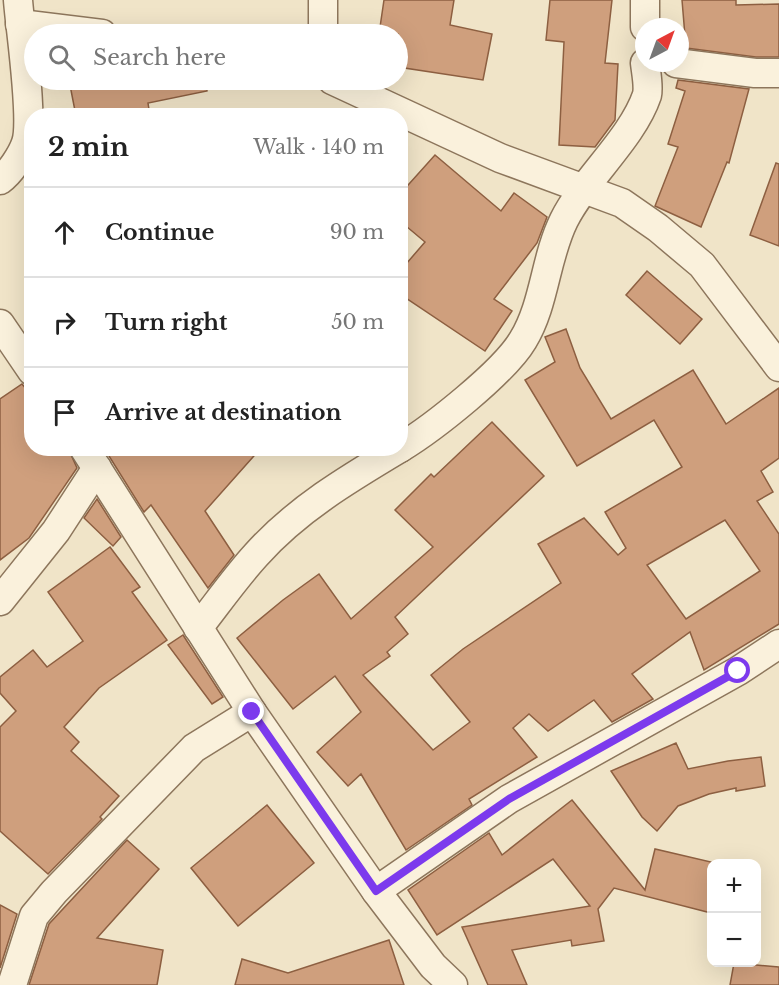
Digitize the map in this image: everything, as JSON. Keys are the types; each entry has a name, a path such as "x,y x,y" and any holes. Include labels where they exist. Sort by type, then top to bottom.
{"street":[{"path":"323,0 323,24"},
{"path":"645,0 645,18"},
{"path":"24,69 19,12 64,24"},
{"path":"689,65 755,73 779,73"},
{"path":"408,442 499,371 524,340 535,313 548,262 564,220 625,134 647,93 646,72"},
{"path":"26,90 27,108"},
{"path":"354,90 392,108"},
{"path":"408,115 500,158 622,202 658,228 702,266 779,367"},
{"path":"0,180 6,176 24,147"},
{"path":"0,324 24,359"},
{"path":"198,628 256,555 289,523 321,496 387,456"},
{"path":"90,458 252,712 376,891 433,966 453,985"},
{"path":"0,601 56,531 90,458"},
{"path":"376,891 509,799 738,671 779,644"},
{"path":"12,985 34,916 54,892 194,748 252,712"}],"building":[{"path":"384,0 454,0 450,25 492,34 483,80 408,69 408,24 380,24"},
{"path":"550,0 612,0 605,63 618,64 615,120 595,147 559,145 564,42 546,40"},
{"path":"682,0 736,0 736,5 779,4 779,57 756,57 689,48 689,18 684,18"},
{"path":"678,80 749,89 729,163 727,162 701,227 655,206 678,147 668,144 685,91 676,88"},
{"path":"71,90 207,90 148,103 149,108 74,108"},
{"path":"435,155 501,211 514,193 547,217 537,243 494,299 512,311 485,351 408,299 408,262 425,242 408,228 408,185"},
{"path":"776,163 779,164 779,246 750,235"},
{"path":"647,271 702,319 680,344 626,295"},
{"path":"566,329 580,368 611,419 693,370 726,424 779,388 779,458 761,471 773,492 757,501 779,534 779,624 704,670 690,632 632,674 653,699 612,722 594,700 548,731 529,714 513,728 537,757 469,799 472,805 406,850 361,774 348,786 317,752 361,712 335,676 293,709 237,638 319,574 351,619 433,547 395,510 431,474 434,477 492,422 544,476 395,617 408,634 387,652 390,656 363,675 433,750 470,722 431,675 463,649 561,583 538,544 584,518 618,555 626,548 605,512 682,467 654,420 577,466 525,380 555,362 545,337","holes":["725,520 760,571 686,619 647,565"]},
{"path":"22,384 24,386 24,456 72,456 77,468 29,538 0,560 0,399"},
{"path":"109,456 254,456 205,511 234,555 208,588 151,505 144,512"},
{"path":"97,499 121,537 113,546 84,518"},
{"path":"110,547 140,587 132,592 167,640 99,688 64,727 79,742 71,751 119,796 100,817 102,819 48,874 0,831 0,727 16,711 0,693 0,677 33,650 47,667 83,641 48,592"},
{"path":"183,635 223,697 212,704 168,645"},
{"path":"676,743 688,769 761,757 765,786 736,791 736,788 709,794 678,806 657,831 642,817 611,771"},
{"path":"572,800 645,890 655,849 707,861 707,912 614,888 598,909 604,941 572,946 571,940 512,950 527,985 488,985 462,927 590,906 553,859 437,935 408,890 489,833 502,855"},
{"path":"267,805 314,863 238,926 191,868"},
{"path":"127,840 159,869 97,938 163,950 157,985 29,985 49,924"},
{"path":"0,905 17,914 0,968"},
{"path":"389,940 404,985 235,985 242,959 288,973"},
{"path":"733,967 779,967 779,985 730,985"}],"route":[{"path":"252,712 376,891 509,799 738,671"}]}
